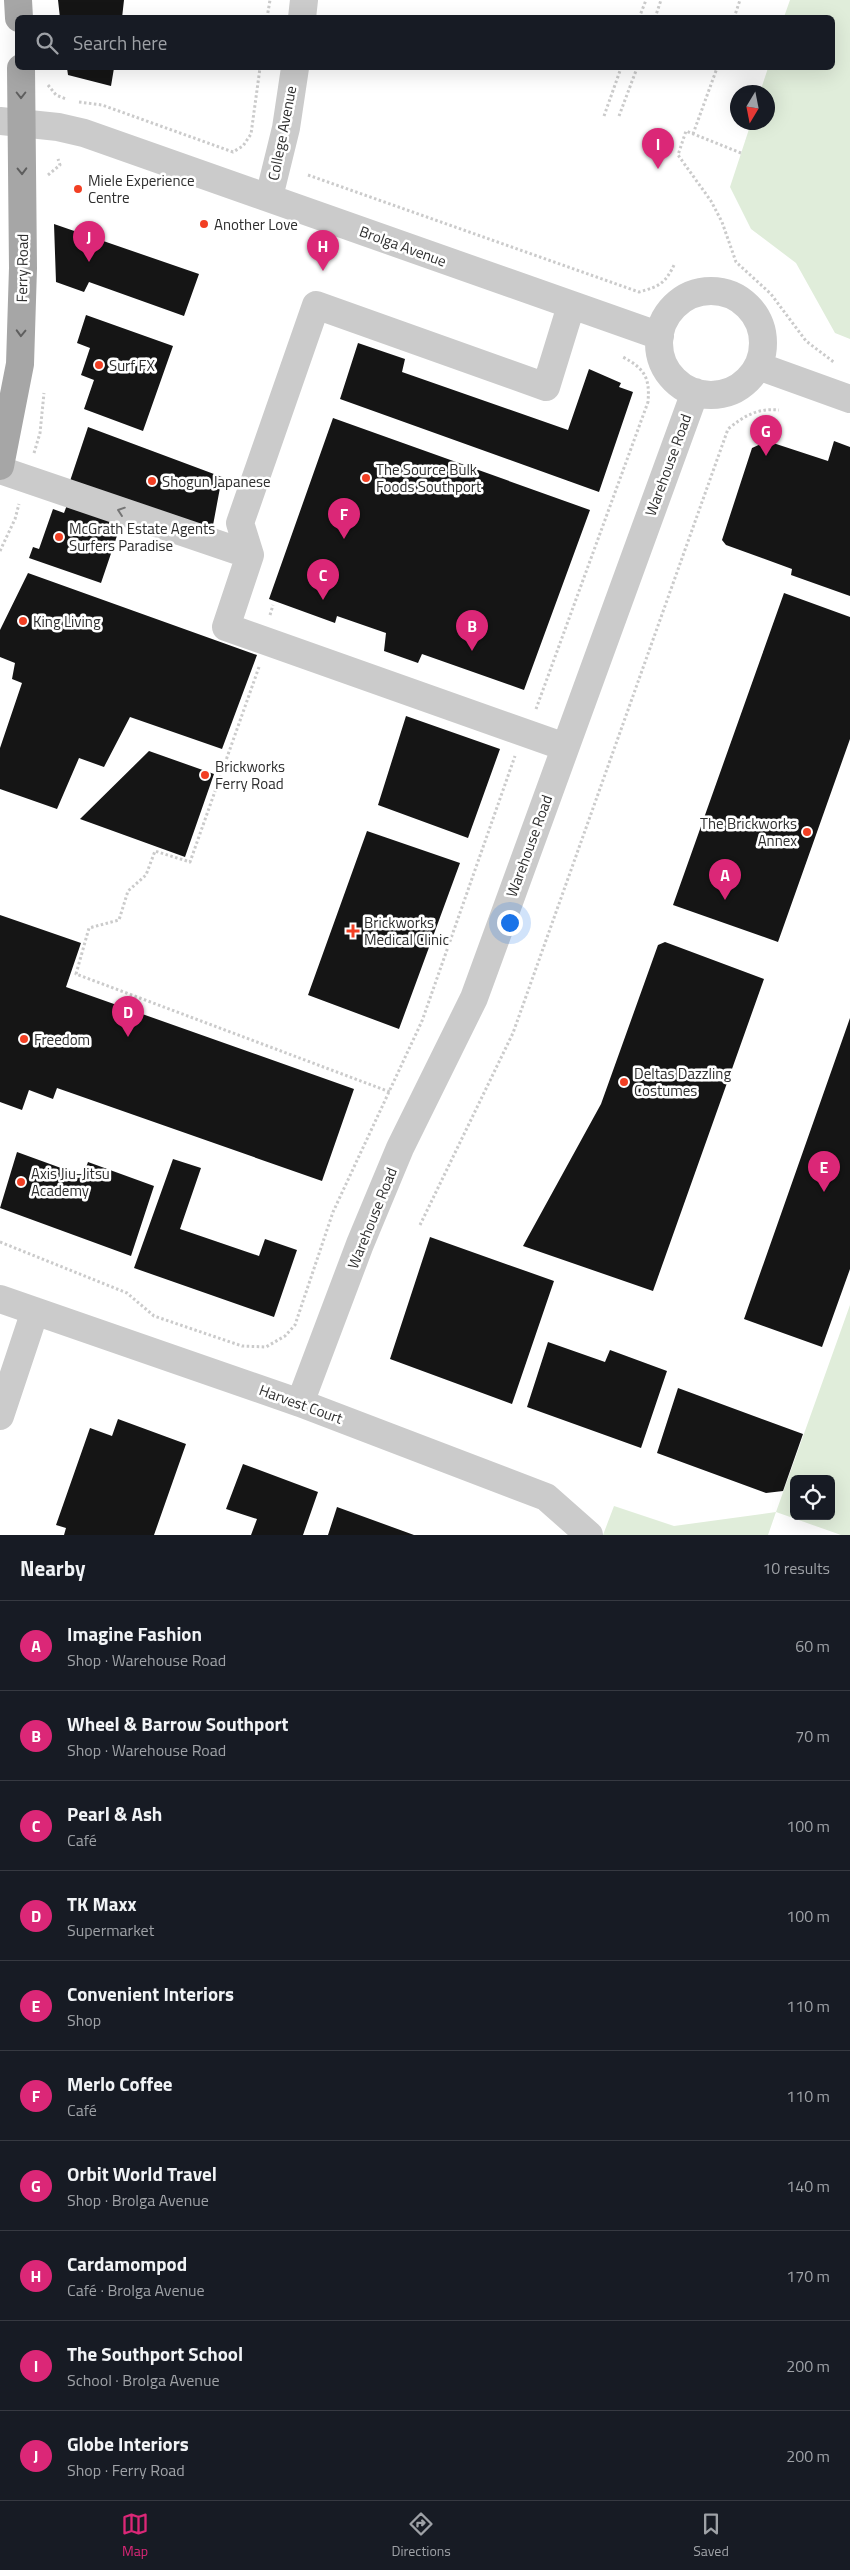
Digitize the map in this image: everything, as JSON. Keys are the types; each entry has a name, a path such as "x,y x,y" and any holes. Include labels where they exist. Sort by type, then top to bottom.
{"main road":[{"path":"18,0 19,15"},
{"name":"Ferry Road","path":"0,466 20,364 24,268 11,121 21,70"}],"street":[{"path":"302,15 304,0"},
{"name":"College Avenue","path":"269,198 286,128 295,70"},
{"name":"Brolga Avenue","path":"11,121 84,133 660,336"},
{"path":"712,291 726,293 740,299 751,309 759,321 763,336 763,350 758,366 751,377 739,387 725,393 710,395 695,392 682,385 671,375 663,362 659,347 660,336 665,319 673,307 685,298 698,292 712,291"},
{"path":"564,748 226,627 250,555 240,523 316,305 546,387 571,306"},
{"path":"758,366 850,399"},
{"name":"Warehouse Road","path":"300,1403 360,1244 400,1148 474,998 695,392"},
{"path":"0,470 250,555"},
{"name":"Harvest Court","path":"0,1299 300,1403 546,1498 589,1535"},
{"path":"0,1416 35,1311"}],"path":[{"path":"268,15 270,0"},
{"path":"640,15 646,0"},
{"path":"656,15 661,0"},
{"path":"735,15 740,0"},
{"path":"74,102 102,105 233,152 243,146 251,134 260,70"},
{"path":"604,116 620,70"},
{"path":"619,116 636,70"},
{"path":"693,134 716,70"},
{"path":"47,83 56,95 68,100"},
{"path":"741,153 686,131 678,155 714,208 736,262 771,294 806,341 834,362 842,365"},
{"path":"308,175 639,292 654,288 667,280 675,263"},
{"path":"0,1242 127,1293 154,1316 242,1346 266,1347 285,1336 295,1325 333,1212 422,1021 512,763 526,734 648,402 650,384 638,365 623,358"},
{"path":"420,1225 513,1033 728,430 745,416 764,409 779,410"},
{"path":"273,605 268,621 265,651 190,862 155,851 146,875 128,891 119,920 89,928 76,974 390,1092"}],"green space":[{"path":"790,0 850,0 850,339 835,333 796,263 751,229 730,187 749,130 775,130 775,85 762,85 767,70 835,70 835,15 785,15"},
{"path":"850,1305 850,1535 841,1535 799,1520 835,1520 835,1475 790,1475 790,1517 776,1512"},
{"path":"614,1506 674,1526 776,1512 768,1535 603,1535"}],"building":[{"path":"58,0 124,0 122,15 60,15"},
{"path":"67,70 114,70 111,86 68,75"},
{"path":"54,224 199,274 184,316 89,282 84,292 56,282"},
{"path":"86,315 173,346 143,431 84,409 94,380 81,375 90,348 77,343"},
{"path":"358,343 405,359 402,372 568,430 589,369 621,383 619,387 633,392 599,492 340,399"},
{"path":"333,418 590,510 524,690 422,654 418,663 384,651 386,633 337,616 335,623 269,599"},
{"path":"88,427 222,477 211,536 69,484"},
{"path":"767,441 828,461 834,441 850,447 850,596 791,575 792,569 726,545 722,540 752,448"},
{"path":"67,505 121,524 101,583 29,558 33,547 39,549 53,509 64,513"},
{"path":"28,573 257,655 222,749 130,717 104,767 79,758 57,809 0,789 0,748 22,683 12,679 15,663 0,657 0,630"},
{"path":"784,593 850,617 850,739 778,942 673,905"},
{"path":"406,716 500,749 468,838 378,805"},
{"path":"149,751 214,774 185,857 80,819"},
{"path":"367,831 460,863 399,1029 308,995"},
{"path":"0,915 81,943 66,987 354,1089 322,1181 57,1088 53,1099 29,1090 22,1110 0,1102"},
{"path":"665,942 764,979 653,1291 523,1246 601,1104 658,945"},
{"path":"850,1018 850,1269 822,1347 744,1319"},
{"path":"17,1152 83,1176 88,1162 154,1186 131,1256 0,1208"},
{"path":"173,1159 201,1168 180,1229 259,1256 265,1239 297,1250 274,1317 134,1268"},
{"path":"430,1237 554,1281 512,1404 390,1359"},
{"path":"548,1342 605,1362 610,1350 667,1371 641,1448 527,1407"},
{"path":"678,1388 803,1434 783,1491 766,1493 657,1453"},
{"path":"118,1419 186,1444 154,1535 64,1535 66,1528 56,1525 90,1428 112,1436"},
{"path":"243,1464 318,1492 303,1535 251,1535 257,1519 226,1509"},
{"path":"337,1507 414,1535 328,1535"}],"place":[{"name":"The Southport School","path":"658,169"},
{"name":"Miele Experience Centre","path":"78,189"},
{"name":"Another Love","path":"204,224"},
{"name":"Globe Interiors","path":"89,262"},
{"name":"Cardamompod","path":"323,271"},
{"name":"Surf FX","path":"99,365"},
{"name":"Orbit World Travel","path":"766,456"},
{"name":"The Source Bulk Foods Southport","path":"366,478"},
{"name":"Shogun Japanese","path":"152,481"},
{"name":"McGrath Estate Agents Surfers Paradise","path":"59,537"},
{"name":"Merlo Coffee","path":"344,539"},
{"name":"Pearl & Ash","path":"323,600"},
{"name":"King Living","path":"23,621"},
{"name":"Wheel & Barrow Southport","path":"472,651"},
{"name":"Brickworks Ferry Road","path":"205,775"},
{"name":"The Brickworks Annex","path":"807,832"},
{"name":"Imagine Fashion","path":"725,900"},
{"name":"Brickworks Medical Clinic","path":"353,931"},
{"name":"TK Maxx","path":"128,1037"},
{"name":"Freedom","path":"24,1039"},
{"name":"Deltas Dazzling Costumes","path":"624,1082"},
{"name":"Axis Jiu-Jitsu Academy","path":"21,1182"},
{"name":"Convenient Interiors","path":"824,1192"}]}
